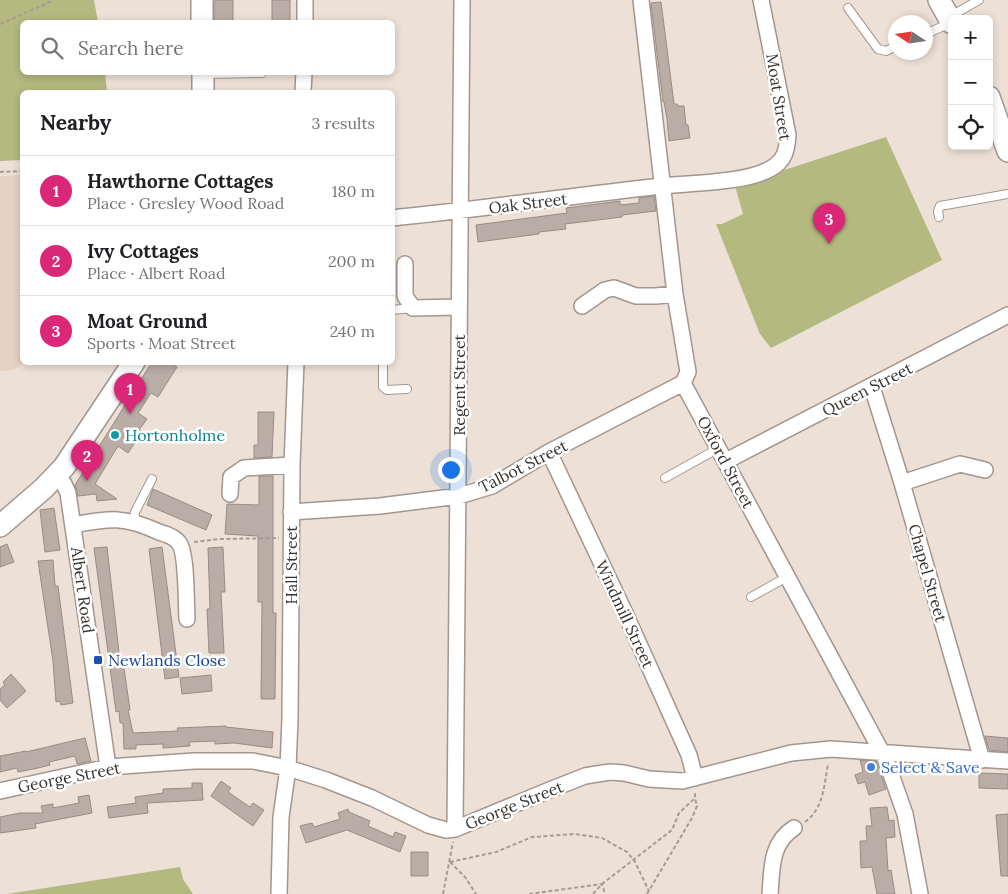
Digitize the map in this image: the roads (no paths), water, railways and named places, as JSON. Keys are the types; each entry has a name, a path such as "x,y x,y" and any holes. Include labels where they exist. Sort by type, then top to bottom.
{"street":[{"path":"202,0 202,20"},
{"path":"304,20 305,0"},
{"name":"Regent Street","path":"455,829 462,0"},
{"path":"641,0 675,294 688,372 683,383"},
{"name":"Moat Street","path":"662,186 749,176 768,170 778,164 785,156 788,135 761,0"},
{"path":"303,90 304,75"},
{"path":"992,105 1008,151"},
{"name":"Oak Street","path":"395,218 662,186"},
{"path":"404,264 405,296 413,308 459,308"},
{"path":"582,306 604,290 614,288 636,296 675,294"},
{"name":"Queen Street","path":"723,454 872,387 1008,315"},
{"path":"0,526 44,488 64,467 132,365"},
{"name":"Hall Street","path":"279,894 281,817 288,768 290,719 291,512 296,365"},
{"name":"Talbot Street","path":"291,512 380,506 459,496 492,486 549,452 683,383"},
{"name":"Oxford Street","path":"683,383 723,454 882,752 905,814 920,894"},
{"name":"Chapel Street","path":"872,387 902,483 982,760"},
{"name":"Windmill Street","path":"549,452 689,755 695,778"},
{"path":"230,494 232,476 244,468 292,464"},
{"path":"902,483 960,464 985,470"},
{"name":"Albert Road","path":"56,475 64,484 68,493 108,767"},
{"path":"73,524 113,519 144,524 172,537 180,544 184,561 187,619"},
{"name":"George Street","path":"0,791 108,767 231,760 253,761 288,768 326,780 372,798 438,829 455,829 591,775 617,773 666,781 682,781 791,753 831,749 1008,761"},
{"path":"770,894 772,858 784,835 794,828"}],"lane":[{"path":"950,15 979,0"},
{"path":"848,8 878,49 888,50"},
{"path":"933,28 948,16"},
{"path":"203,80 245,75"},
{"path":"939,218 938,211 940,206 1008,194"},
{"path":"395,310 413,308"},
{"path":"383,365 384,387 387,390 407,389"},
{"path":"666,478 723,454"},
{"path":"134,522 136,512 152,479"},
{"path":"751,597 787,577"}],"place":[{"name":"Moat Ground","path":"829,244"},
{"name":"Hawthorne Cottages","path":"130,414"},
{"name":"Hortonholme","path":"115,435"},
{"name":"Ivy Cottages","path":"87,481"},
{"name":"Newlands Close","path":"98,660"},
{"name":"Select & Save","path":"871,767"}]}
